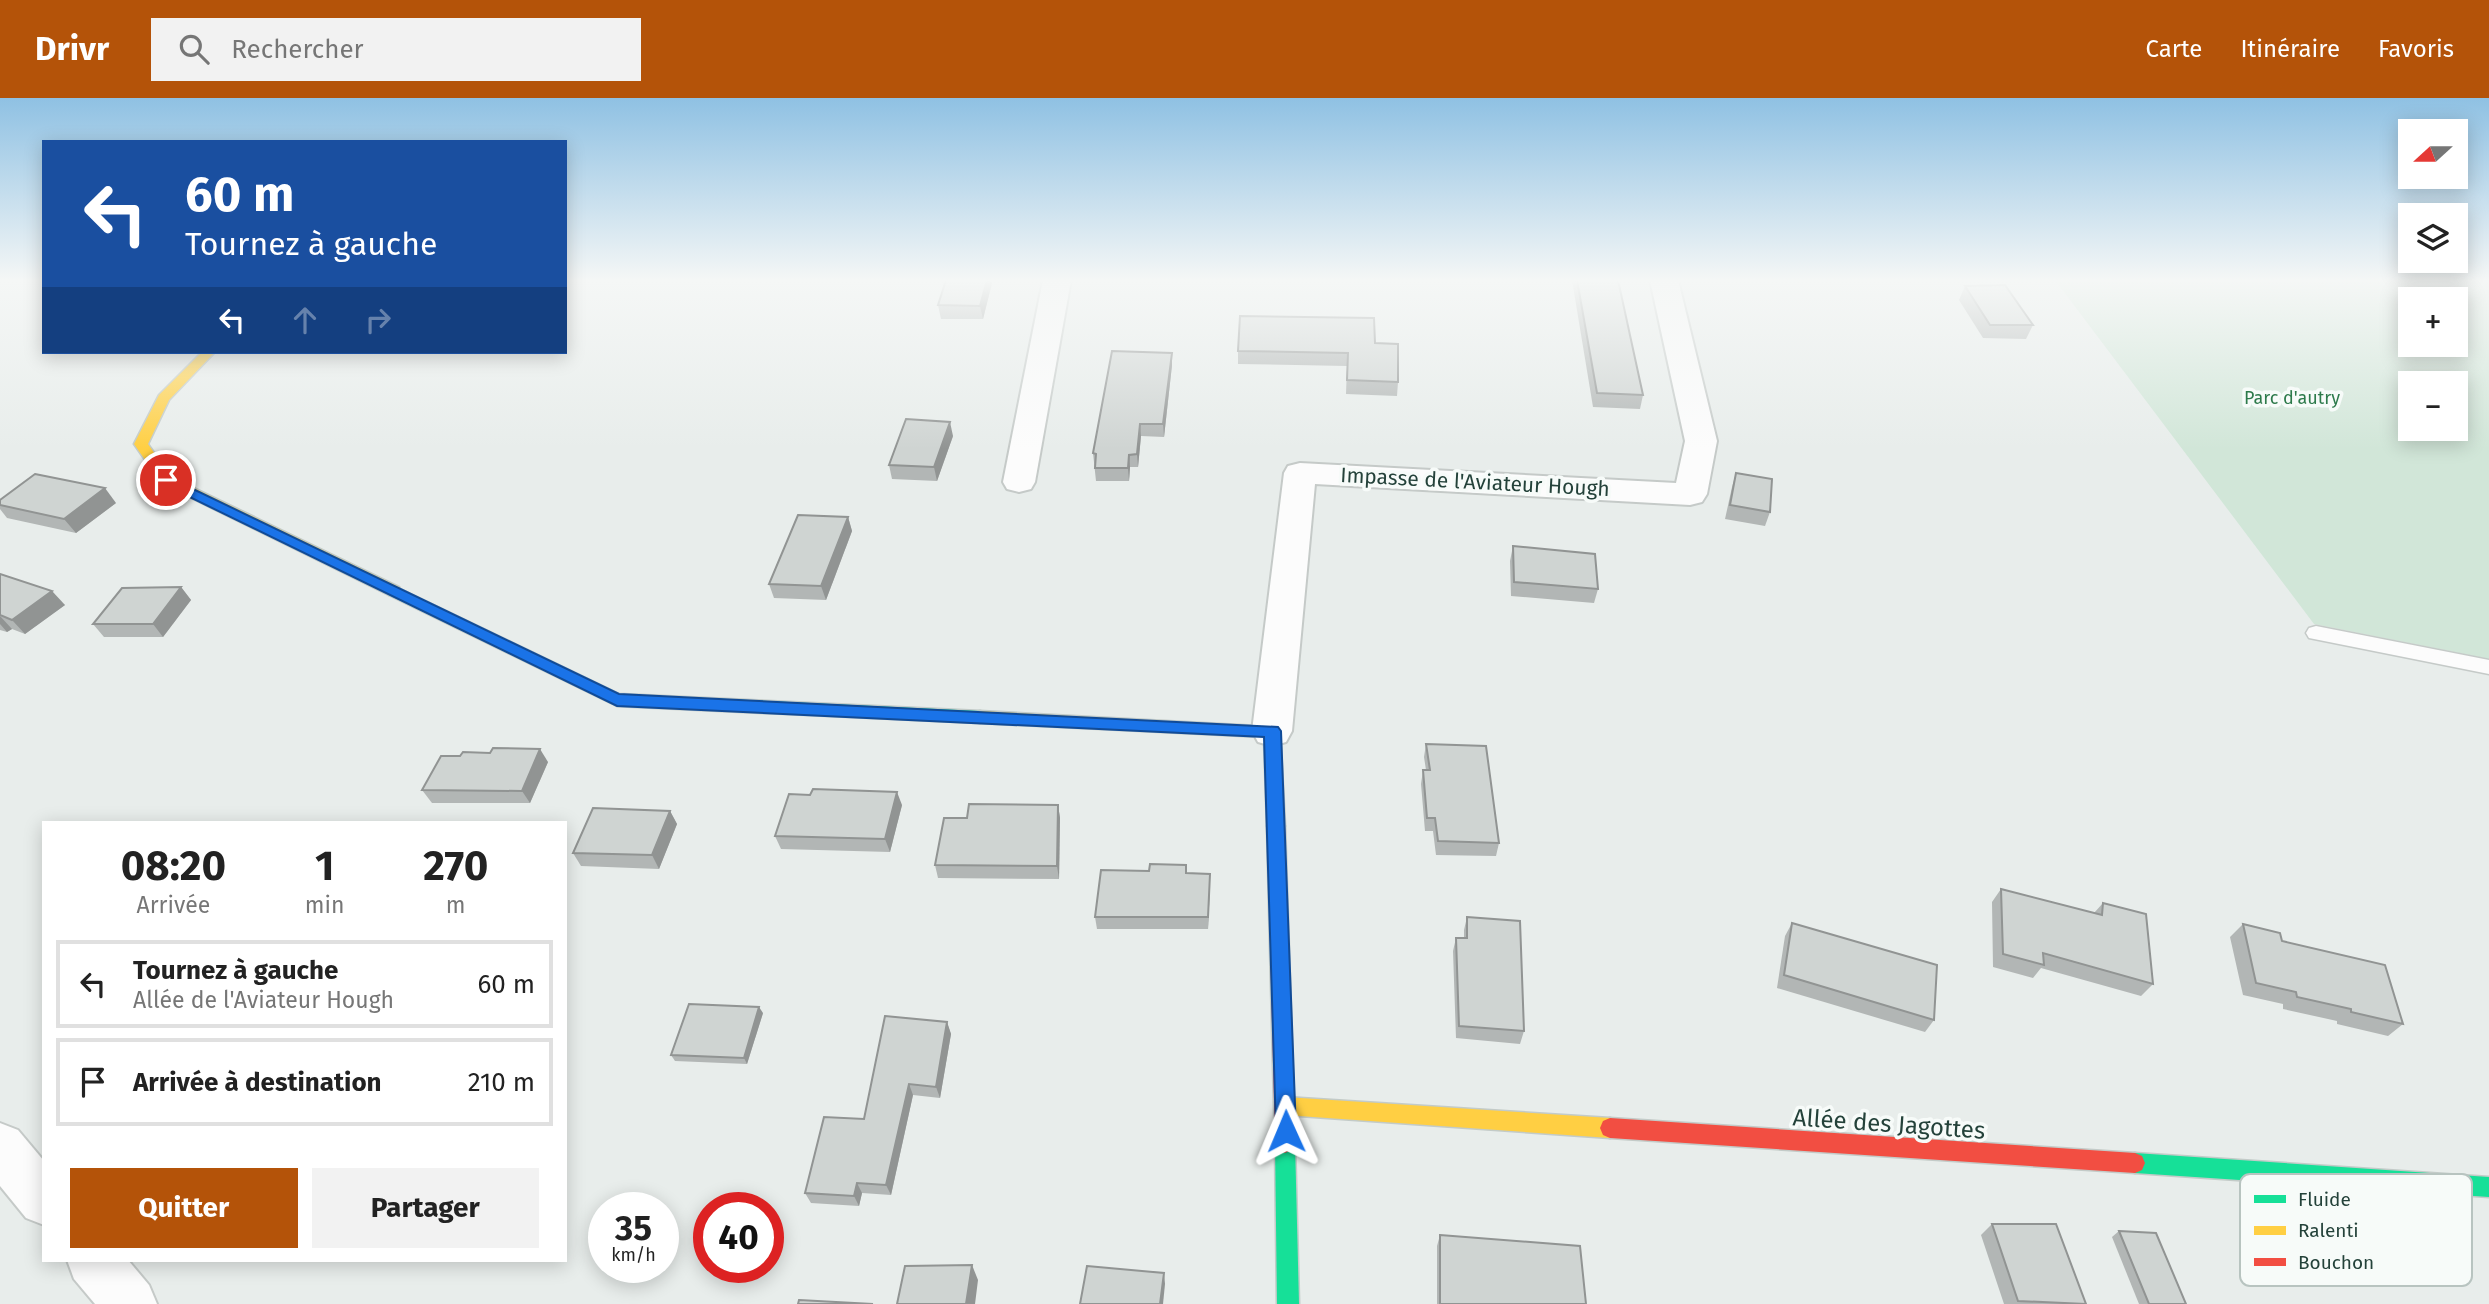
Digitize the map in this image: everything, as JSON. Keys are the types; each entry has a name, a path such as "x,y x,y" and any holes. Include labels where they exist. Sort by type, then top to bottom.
{"street":[{"path":"1019,482 1046,336"},
{"name":"Impasse de l'Aviateur Hough","path":"1272,731 1300,473 1690,494 1701,441 1677,336"},
{"path":"207,354 163,398 141,444 166,480 617,700 1272,731 1285,1107 1288,1304"},
{"name":"Allée des Jagottes","path":"1285,1107 2293,1174"},
{"path":"0,1147 42,1198"},
{"path":"95,1262 130,1304"}],"lane":[{"path":"2316,633 2489,667"}],"green space":[{"name":"Parc d'autry","path":"2097,336 2398,336 2398,357 2468,357 2468,336 2489,336 2489,659 2314,624"}],"building":[{"path":"1239,336 1375,336 1375,343 1398,344 1398,382 1347,380 1348,353 1238,351"},
{"path":"1587,336 1630,336 1643,395 1597,393"},
{"path":"1112,351 1172,353 1163,424 1140,424 1137,454 1129,455 1128,468 1095,468 1096,454 1093,453"},
{"path":"906,419 950,422 934,467 889,465"},
{"path":"1736,473 1772,479 1770,512 1730,505"},
{"path":"35,474 105,488 64,519 0,505 0,500"},
{"path":"798,515 848,517 821,586 769,584"},
{"path":"1513,546 1595,554 1598,589 1514,582"},
{"path":"0,574 52,591 12,620 0,615"},
{"path":"181,587 153,624 93,624 122,588"},
{"path":"1426,744 1486,746 1499,843 1438,841 1435,818 1427,818 1423,770 1430,770"},
{"path":"493,748 540,749 522,791 422,790 441,756 460,756 463,752 490,753"},
{"path":"813,789 897,792 885,839 775,836 789,794 810,795"},
{"path":"969,804 1058,805 1057,866 935,865 944,818 967,818"},
{"path":"593,808 670,811 652,855 573,853"},
{"path":"1150,864 1186,865 1186,873 1210,874 1208,917 1095,917 1101,870 1149,871"},
{"path":"2001,889 2102,915 2103,903 2146,914 2153,984 2043,953 2044,965 2003,954"},
{"path":"1467,917 1520,921 1524,1031 1459,1026 1456,938 1467,938"},
{"path":"1792,923 1937,965 1934,1020 1784,975"},
{"path":"2243,924 2280,933 2282,941 2385,965 2403,1024 2297,997 2296,992 2256,983"},
{"path":"689,1004 759,1007 744,1058 671,1055"},
{"path":"885,1016 947,1022 936,1087 909,1084 886,1185 857,1183 854,1196 805,1193 824,1117 864,1119"},
{"path":"1992,1224 2056,1224 2086,1304 2018,1301"},
{"path":"2119,1231 2156,1233 2186,1304 2149,1304"},
{"path":"1440,1235 1580,1246 1586,1304 1440,1304"},
{"path":"972,1265 966,1304 897,1304 905,1266"},
{"path":"1087,1266 1164,1273 1160,1304 1080,1304"},
{"path":"799,1300 873,1304 798,1304"}],"traffic: fast":[{"path":"394,591 617,700 980,717"},
{"path":"1285,1143 1288,1304"},
{"path":"2135,1163 2297,1174"},
{"path":"2472,1186 2489,1187"}],"traffic: slow":[{"path":"207,354 163,398 141,444 166,480 394,591"},
{"path":"980,717 1272,731 1276,826"},
{"path":"1285,1106 1610,1128"}],"traffic: jam":[{"path":"1276,826 1285,1143"},
{"path":"1610,1128 2135,1163"}],"route":[{"path":"166,480 617,700 1272,731 1286,1131"}]}
